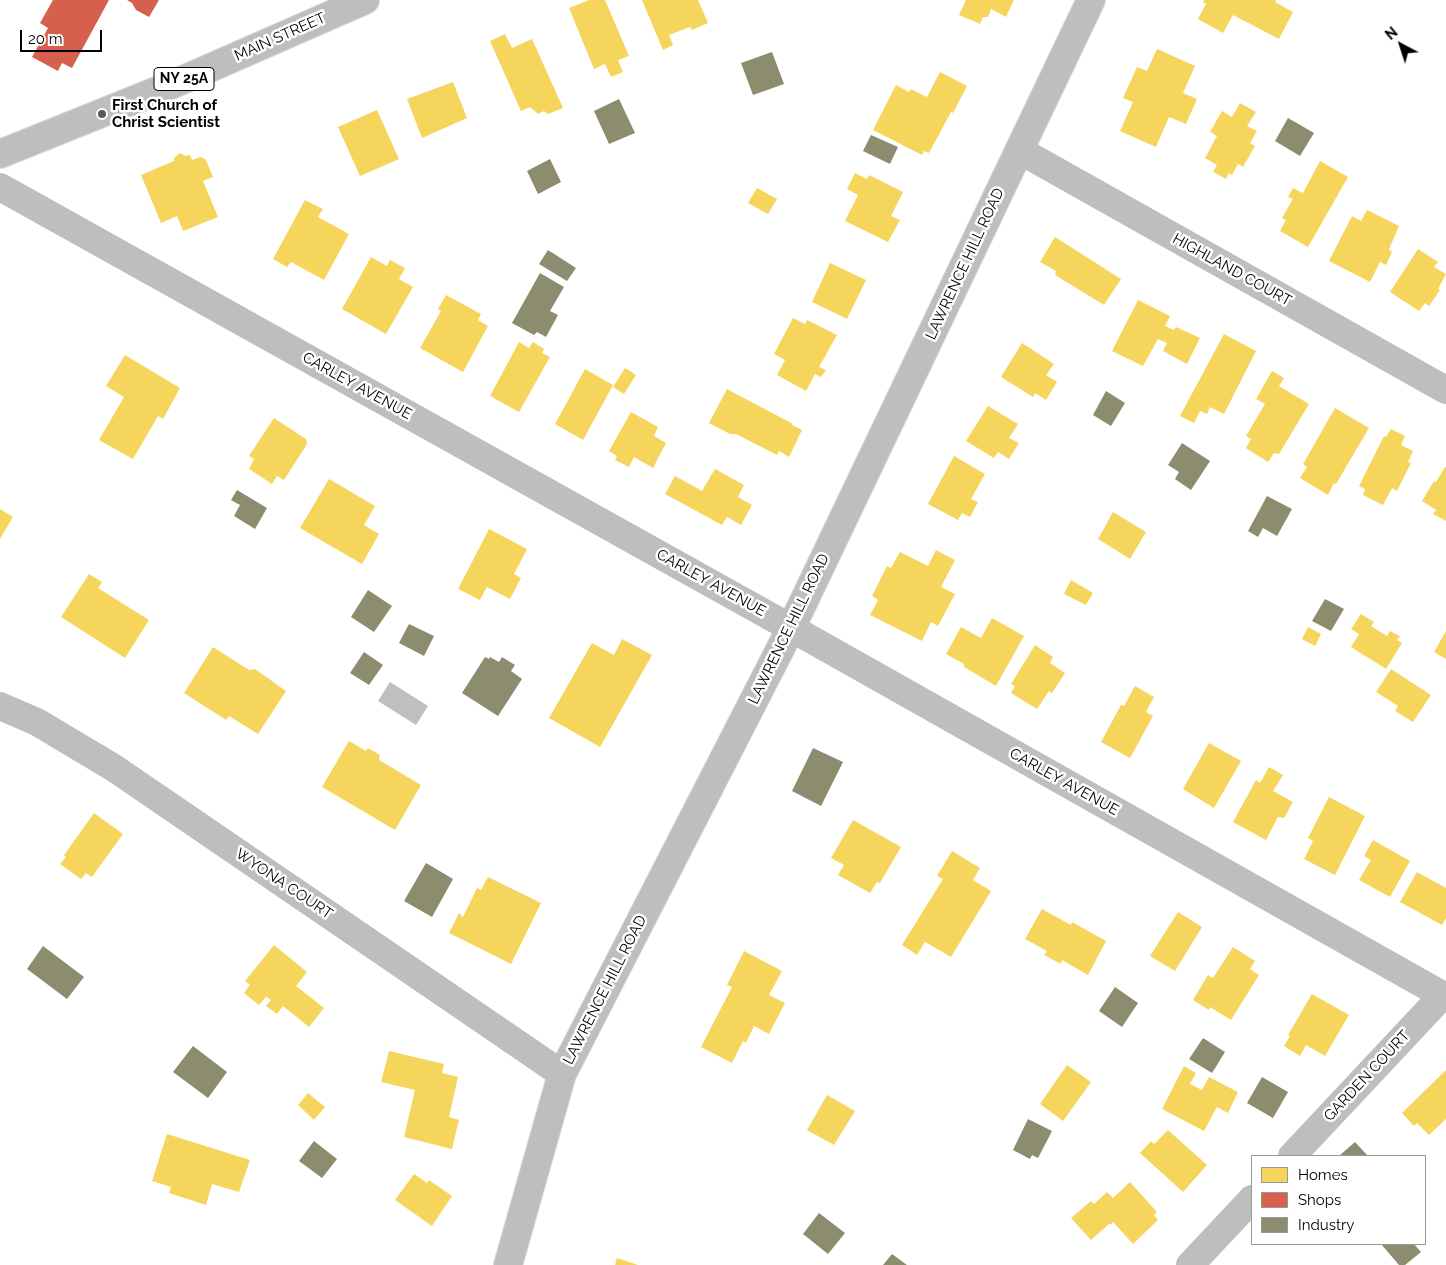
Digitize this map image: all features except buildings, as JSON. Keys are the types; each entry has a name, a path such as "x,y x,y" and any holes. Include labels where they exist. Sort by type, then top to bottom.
{"street":[{"name":"MAIN STREET","path":"0,154 169,86 365,0"},
{"name":"LAWRENCE HILL ROAD","path":"508,1265 562,1074 791,628 1091,0"},
{"name":"HIGHLAND COURT","path":"1019,150 1446,390"},
{"name":"CARLEY AVENUE","path":"0,187 791,628 1444,996"},
{"name":"WYONA COURT","path":"0,706 37,722 114,768 562,1074"},
{"name":"GARDEN COURT","path":"1293,1155 1444,996"},
{"path":"1190,1265 1251,1200"}],"shaded area":[{"path":"390,682 428,706 416,725 378,701"}],"place":[{"name":"First Church of Christ Scientist","path":"102,114"}]}
